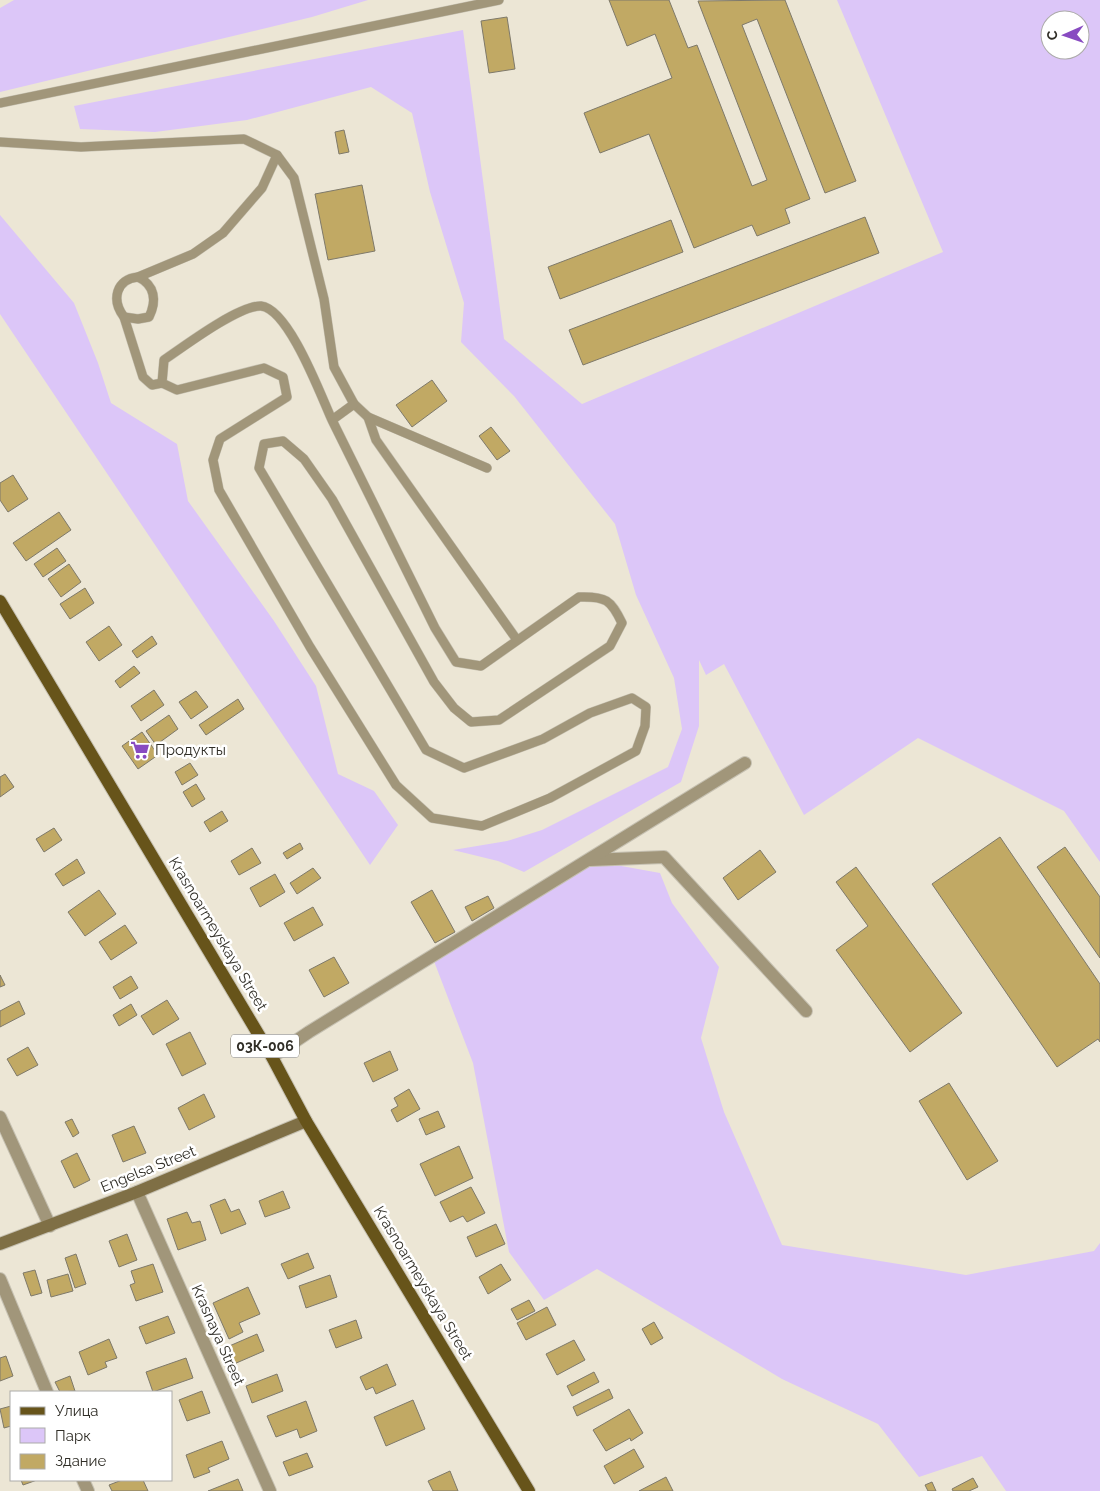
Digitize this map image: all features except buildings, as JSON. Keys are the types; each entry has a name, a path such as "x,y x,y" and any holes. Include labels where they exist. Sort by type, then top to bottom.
{"main road":[{"name":"Krasnoarmeyskaya Street","path":"0,602 272,1057 306,1121 529,1491"}],"street":[{"path":"272,1057 309,1032 745,763"},
{"path":"588,860 664,857 806,1011"},
{"path":"0,1118 50,1226"},
{"name":"Engelsa Street","path":"0,1244 137,1192 306,1121"},
{"name":"Krasnaya Street","path":"137,1192 270,1491"},
{"path":"0,1279 47,1391"}],"lane":[{"path":"0,103 499,0"},
{"path":"0,142 81,147 244,139 277,155 294,178 324,299 334,367 354,404 368,417 487,468"},
{"path":"162,383 164,360 235,314 260,306 276,312 302,352 332,420 435,628 456,662 481,666 579,597 598,596 613,604 622,623 610,646 499,720 471,722 454,708 434,682 332,499 304,459 283,441 264,444 259,468 426,750 464,768 543,738 590,713 632,698 646,707 645,726 636,751 550,798 482,826 432,818 396,786 310,647 219,490 213,460 220,439 286,397 283,377 264,368 177,390 162,383 152,386 143,377 124,317 118,309 116,295 119,286 130,278 138,277 193,254 223,233 262,188 277,155"},
{"path":"124,317 138,320 149,316 153,309 155,295 146,281 138,277"},
{"path":"332,420 354,404"},
{"path":"368,417 376,440 517,640"}],"green space":[{"path":"14,0 368,0 312,17 0,92 0,8"},
{"path":"837,0 1100,0 1100,862 1064,811 918,738 804,815 724,664 706,675 699,660 699,726 681,782 524,872 498,861 453,850 507,841 542,830 668,767 682,729 674,678 636,595 615,524 514,396 461,342 464,303 430,192 412,113 371,87 247,120 155,132 80,129 74,106 463,30 504,339 582,404 943,252"},
{"path":"0,215 74,303 98,363 111,403 177,444 188,501 274,621 316,686 338,774 374,791 398,825 370,865 0,314"},
{"path":"588,860 660,873 672,903 719,967 701,1038 724,1112 782,1245 966,1275 1094,1251 1100,1243 1100,1491 1006,1491 982,1456 919,1477 878,1424 782,1379 597,1269 544,1300 509,1252 473,1063 432,956"}],"place":[{"name":"Продукты","path":"140,750"}]}
